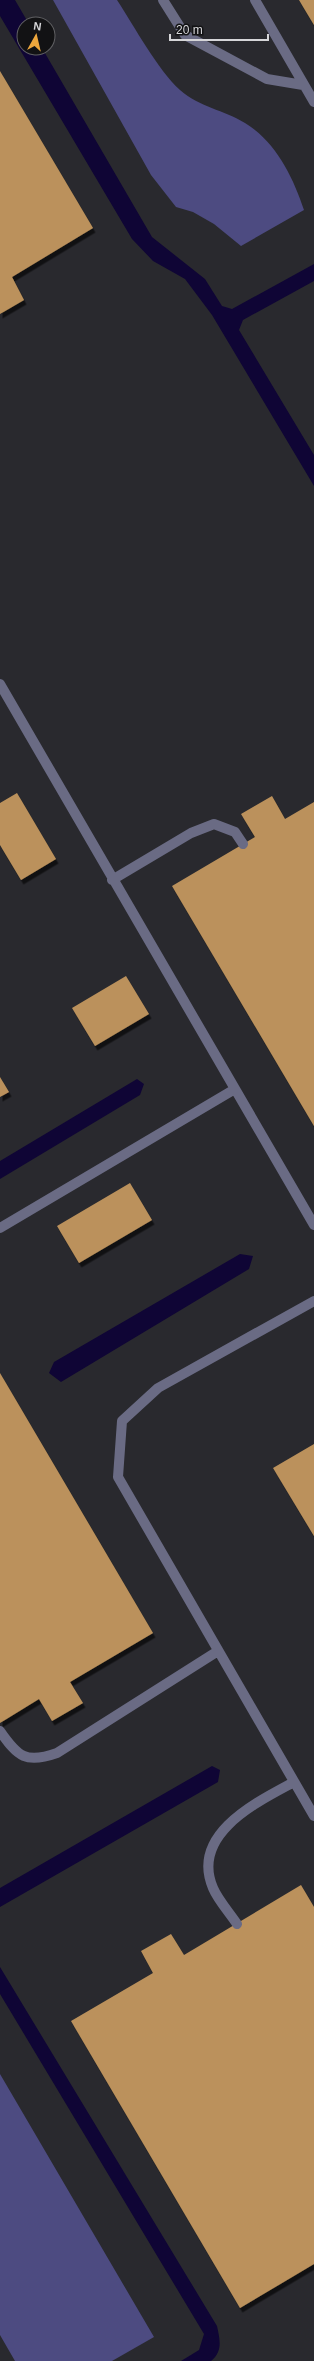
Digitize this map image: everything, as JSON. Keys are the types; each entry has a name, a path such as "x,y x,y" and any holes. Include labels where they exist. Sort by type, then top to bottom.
{"lane":[{"path":"163,0 185,35 267,79 303,85"},
{"path":"255,0 314,102"},
{"path":"0,684 112,880 314,1225"},
{"path":"112,880 191,833 214,824 235,832 244,844"},
{"path":"0,1228 235,1089"},
{"path":"314,1301 158,1388 122,1421 118,1477 314,1816"},
{"path":"0,1731 14,1751 37,1760 57,1753 218,1651"},
{"path":"237,1924 212,1887 208,1862 218,1834 247,1807 294,1782"}],"shaded area":[{"path":"0,0 15,0 24,16 16,16 16,43 0,16"},
{"path":"53,0 117,0 155,60 180,90 187,96 245,123 266,140 289,173 304,210 241,246 214,224 193,212 176,207 151,175"},
{"path":"24,56 47,56 152,237 205,279 222,306 232,309 314,264 314,281 243,320 239,330 314,455 314,486 212,315 185,279 153,261 132,239"},
{"path":"137,1079 144,1084 140,1095 0,1179 0,1161"},
{"path":"240,1254 253,1256 249,1269 61,1382 49,1373 54,1362"},
{"path":"212,1766 220,1770 218,1782 0,1907 0,1888"},
{"path":"0,1967 217,2326 220,2345 215,2357 211,2361 181,2361 199,2350 204,2334 0,1994"},
{"path":"0,2074 154,2337 112,2361 15,2361 0,2335"}],"building":[{"path":"299,0 314,0 314,25"},
{"path":"0,71 93,228 12,277 24,300 0,314"},
{"path":"17,793 56,859 21,880 0,845 0,803"},
{"path":"272,796 285,819 314,802 314,1126 172,886 255,837 241,814"},
{"path":"126,976 149,1014 95,1046 72,1008"},
{"path":"0,1077 9,1092 0,1097"},
{"path":"130,1183 152,1220 79,1263 57,1226"},
{"path":"0,1373 153,1633 70,1682 83,1703 52,1721 39,1699 0,1723"},
{"path":"314,1444 314,1536 273,1468"},
{"path":"301,1885 314,1907 314,2264 240,2308 71,2021 153,1973 141,1951 171,1934 184,1955"}]}
